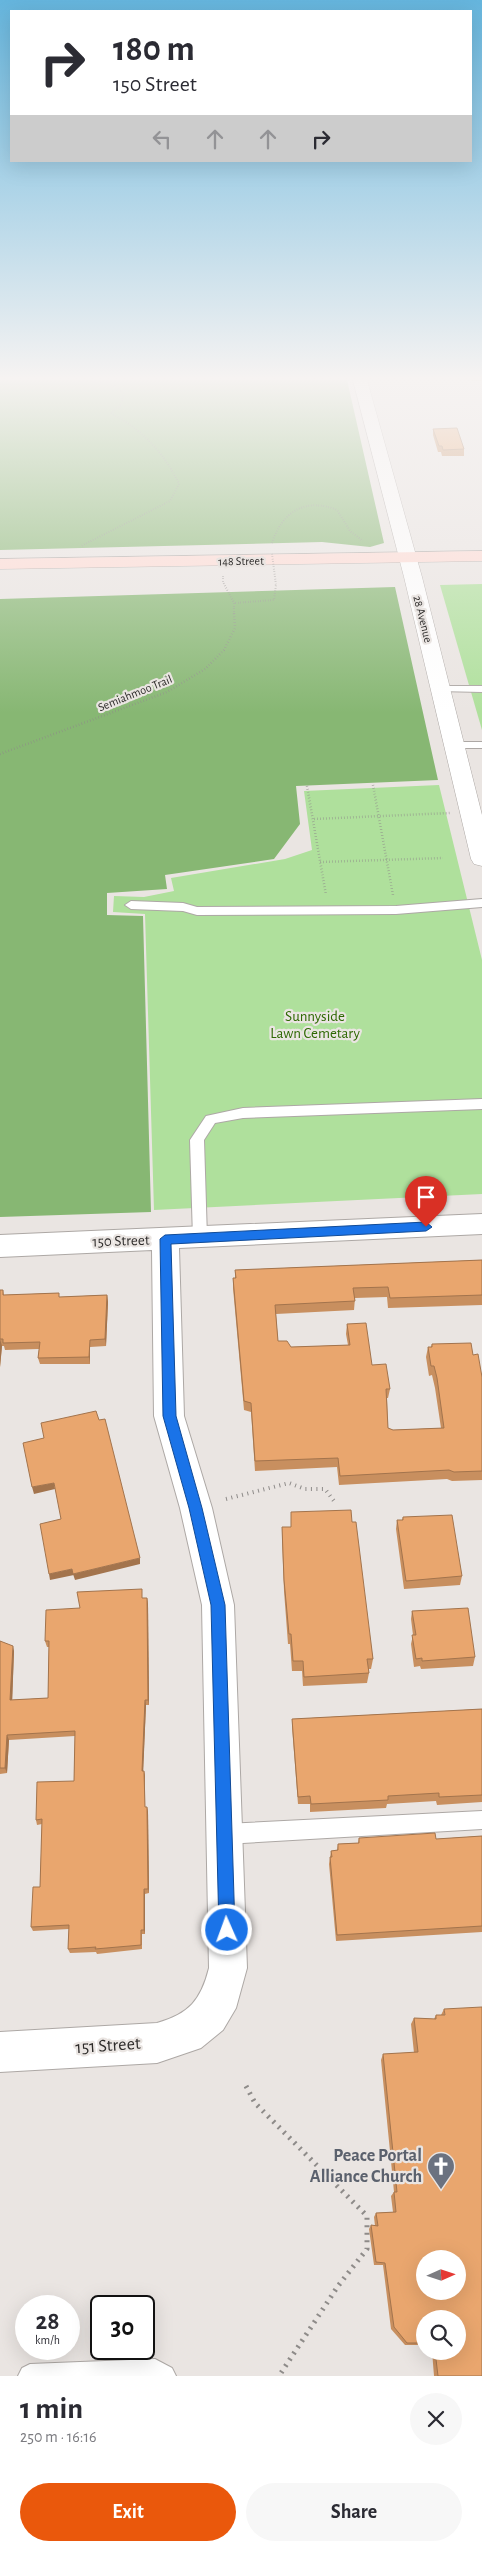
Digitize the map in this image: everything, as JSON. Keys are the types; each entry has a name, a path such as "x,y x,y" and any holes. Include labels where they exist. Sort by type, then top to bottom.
{"main road":[{"name":"148 Street","path":"0,576 223,572 409,564 482,556"},
{"name":"148 Street","path":"0,564 409,564 482,568"}],"street":[{"name":"28 Avenue","path":"390,491 482,860"},
{"name":"150 Street","path":"0,1246 482,1224"},
{"path":"165,1239 170,1416 196,1508 218,1605 225,1834"},
{"name":"151 Street","path":"0,2052 157,2042 187,2034 209,2016 222,1994 228,1968 225,1834"}],"lane":[{"path":"440,689 482,688"},
{"path":"453,745 482,745"},
{"path":"131,905 183,907 197,911 328,911 396,910 482,903"},
{"path":"200,1238 197,1140 211,1119 242,1113 482,1104"},
{"path":"225,1834 482,1820"},
{"path":"30,2376 155,2371 164,2376"}],"path":[{"path":"79,546 129,523 170,501 175,491"},
{"path":"272,542 279,525 285,517 299,509 318,505 337,510 350,531 369,545"},
{"path":"223,572 223,582 234,603 274,600 276,585 272,554"},
{"name":"Semiahmoo Trail","path":"0,754 167,692 205,669 224,650 235,628 234,603"},
{"path":"373,785 396,910"},
{"path":"307,786 328,911"},
{"path":"314,819 452,813"},
{"path":"320,862 443,858"},
{"path":"226,1499 289,1483 305,1489 325,1488 334,1501"},
{"path":"246,2086 256,2103 367,2216 367,2249 338,2286 279,2376"}],"green space":[{"path":"0,491 372,491 384,543 370,547 322,542 0,550"},
{"path":"482,584 482,730 440,585"},
{"path":"395,587 438,780 296,786 300,824 274,859 165,875 167,889 107,893 107,915 143,916 151,1212 0,1217 0,599"},
{"name":"Sunnyside Lawn Cemetary","path":"439,785 482,960 482,1194 154,1210 145,914 113,912 114,896 144,897 174,891 171,878 285,859 312,850 304,791"}],"building":[{"path":"482,1260 482,1295 390,1298 388,1287 353,1288 355,1301 275,1305 278,1341 287,1341 291,1347 350,1345 347,1324 366,1323 372,1365 386,1364 390,1389 386,1389 388,1428 393,1430 444,1428 437,1378 434,1366 431,1366 428,1347 432,1347 432,1344 471,1343 473,1355 478,1354 482,1377 482,1471 454,1472 449,1470 340,1476 338,1458 255,1461 251,1403 244,1401 233,1278 236,1278 235,1270"},
{"path":"0,1290 3,1290 3,1295 59,1293 59,1297 107,1295 105,1339 90,1340 89,1357 38,1358 40,1342 3,1343 3,1339 0,1339"},
{"path":"96,1411 99,1420 105,1419 140,1558 73,1574 72,1569 49,1574 40,1524 61,1519 54,1483 32,1487 23,1443 44,1438 41,1423"},
{"path":"351,1510 352,1522 356,1522 373,1659 367,1659 369,1673 304,1677 303,1661 293,1661 291,1634 289,1634 282,1527 291,1527 291,1512"},
{"path":"452,1515 462,1576 406,1581 397,1520 403,1520 403,1517"},
{"path":"142,1589 142,1598 147,1598 148,1700 145,1700 142,1771 144,1771 145,1807 147,1807 148,1889 144,1889 144,1930 141,1930 141,1945 68,1949 69,1925 31,1927 33,1887 40,1887 42,1819 36,1820 37,1782 74,1781 75,1731 7,1735 5,1768 0,1768 0,1641 13,1646 10,1700 48,1698 49,1641 45,1641 46,1610 80,1608 77,1592"},
{"path":"468,1608 475,1657 422,1661 422,1658 416,1659 412,1635 416,1635 412,1611"},
{"path":"482,1709 482,1795 439,1797 439,1793 388,1796 388,1800 311,1804 310,1796 298,1797 292,1719"},
{"path":"435,1833 436,1839 482,1836 482,1926 337,1935 331,1851 338,1850 338,1844 359,1843 359,1838"},
{"name":"Peace Portal Alliance Church","path":"482,2007 482,2376 438,2376 436,2360 466,2360 466,2310 416,2310 416,2343 407,2343 394,2327 385,2263 376,2262 371,2225 378,2226 376,2213 396,2212 394,2192 397,2192 383,2054 418,2052 414,2018 436,2019 436,2015 445,2015 444,2009"}],"place":[{"name":"Peace Portal Alliance Church","path":"441,2190"}],"route":[{"path":"227,1930 218,1605 196,1508 170,1416 165,1239 426,1227"}]}
